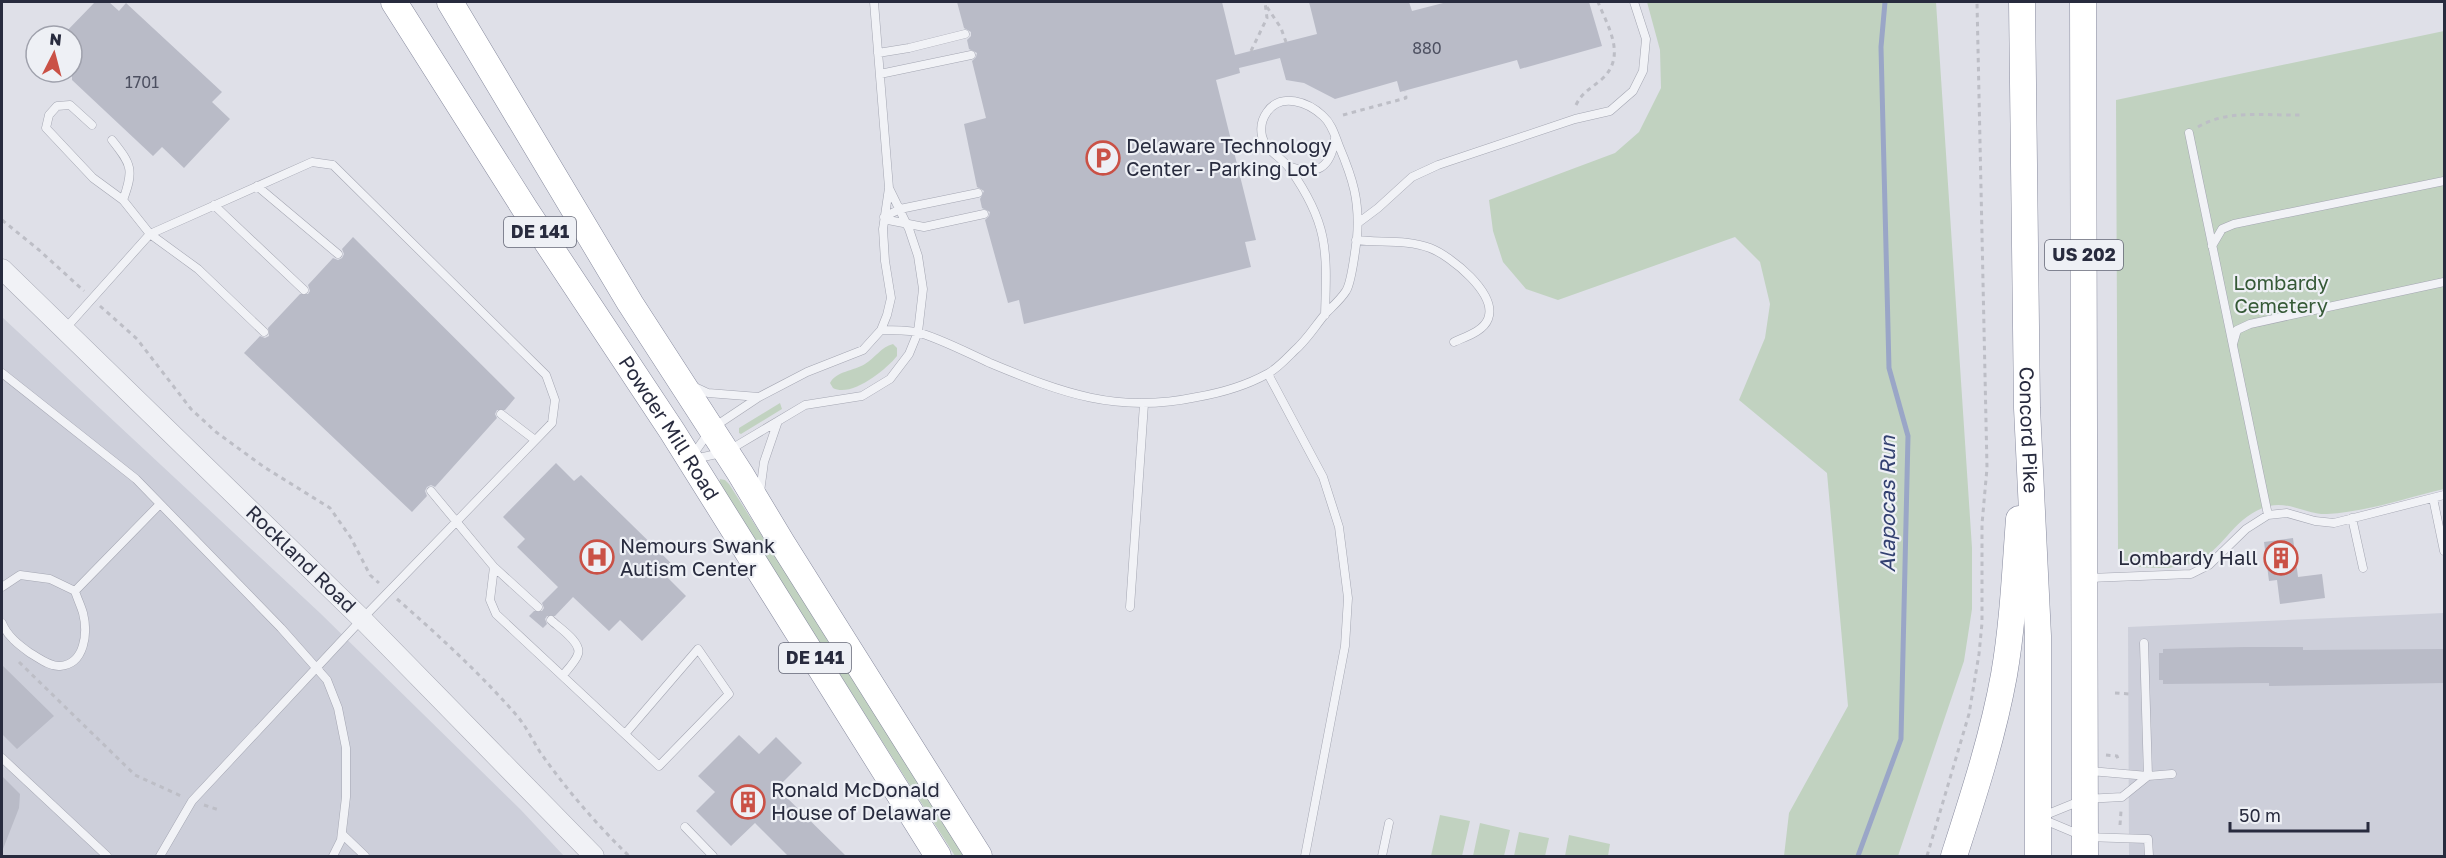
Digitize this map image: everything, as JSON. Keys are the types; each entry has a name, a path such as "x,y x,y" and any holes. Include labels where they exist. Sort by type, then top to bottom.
{"highway":[{"name":"Powder Mill Road","path":"394,2 525,209 689,460 938,856"},
{"name":"Powder Mill Road","path":"450,2 677,379 726,452 979,856"},
{"name":"Concord Pike","path":"2022,2 2027,408 2038,636 2038,856"},
{"name":"US 202","path":"2083,2 2085,847"},
{"path":"1954,856 1983,764 2003,676 2011,624 2027,408"}],"street":[{"name":"Rockland Road","path":"2,269 362,619 594,856"}],"lane":[{"path":"689,460 711,429 759,397 807,372 863,350 881,330 891,298 883,229 889,188 874,2"},
{"path":"1358,223 1412,177 1438,165 1575,118 1610,111 1633,91 1643,71 1646,39 1634,2"},
{"path":"878,53 965,34"},
{"path":"880,74 971,55"},
{"path":"881,330 918,332 1072,394 1111,403 1174,402 1212,394 1268,374 1307,340 1325,315 1348,290 1358,223 1355,185 1330,123 1321,114 1295,100 1282,101 1272,106 1264,115 1261,126 1262,138 1269,150 1288,166 1308,196 1323,234 1327,262 1325,315"},
{"path":"92,124 70,105 57,106 49,115 46,128 93,178 123,200 150,234 198,269 264,332"},
{"path":"2189,133 2268,515"},
{"path":"1288,166 1312,172 1322,168 1329,160 1335,136"},
{"path":"112,140 129,161 131,179 123,200"},
{"path":"65,329 150,234 312,162 333,165 546,375 555,400 552,423 362,619 192,801 160,856"},
{"path":"2212,246 2222,229 2234,224 2445,182"},
{"path":"257,186 338,254"},
{"path":"689,460 726,452 805,405 861,396 890,379 909,354 918,332 923,289 918,256 907,224 889,188"},
{"path":"884,217 900,208 978,193"},
{"path":"214,205 303,290"},
{"path":"884,217 924,226 984,214"},
{"path":"1356,240 1402,243 1431,248 1454,261 1471,277 1488,306 1488,319 1480,329 1454,342"},
{"path":"2233,346 2237,330 2250,324 2445,282"},
{"path":"2,373 136,480 281,628 327,680 338,708 346,748 346,797 342,834 333,856"},
{"path":"1268,374 1323,477 1339,526 1348,598 1345,646 1305,856"},
{"path":"677,379 708,393 759,397"},
{"path":"1130,607 1144,404"},
{"path":"501,414 535,440"},
{"path":"758,505 764,462 778,421"},
{"path":"431,491 494,567 538,607"},
{"path":"2085,578 2191,574 2209,564 2246,529 2268,515 2287,513 2315,521 2334,523 2445,495"},
{"path":"2433,498 2444,551"},
{"path":"75,591 159,505"},
{"path":"2352,518 2362,568"},
{"path":"494,567 490,600 496,614 659,766 729,694 698,650 625,734"},
{"path":"2,586 20,575 50,579 75,591 84,614 85,638 81,653 74,662 59,666 44,662 5,632 2,623"},
{"path":"551,620 574,642 578,650 578,655 563,675"},
{"path":"2144,643 2148,776"},
{"path":"2,758 107,856"},
{"path":"2085,771 2148,776 2172,774"},
{"path":"2038,818 2085,799 2122,797 2148,776"},
{"path":"2038,818 2085,847 2148,839 2149,856"},
{"path":"1382,856 1389,823"},
{"path":"685,827 713,856"},
{"path":"342,834 365,856"}],"path":[{"path":"1251,51 1267,18 1265,2"},
{"path":"1575,118 1577,103 1583,93 1610,71 1614,61 1614,39 1598,2"},
{"path":"1926,856 1969,714 1982,623 1982,524 1987,468 1977,2"},
{"path":"1266,6 1281,28 1286,42"},
{"path":"1343,115 1407,98 1405,91"},
{"path":"2189,133 2210,120 2232,116 2300,115"},
{"path":"2,220 39,250 137,339 191,409 216,432 264,467 330,508 351,538 370,575 435,633 507,705 565,784 609,837 629,856"},
{"path":"18,662 135,775 192,801 219,810"},
{"path":"2115,693 2130,694"}],"shaded area":[{"path":"2,317 320,613 521,810 564,856 2,856"},
{"path":"2444,613 2444,856 2129,856 2128,627"}],"green space":[{"path":"1647,2 1936,2 1972,548 1972,609 1964,661 1898,856 1784,856 1789,813 1848,706 1827,473 1739,400 1765,338 1770,304 1760,262 1735,237 1558,300 1526,289 1503,262 1493,231 1489,200 1615,153 1639,132 1661,88 1660,50"},
{"name":"Lombardy Cemetery","path":"2444,31 2444,489 2342,513 2320,514 2284,505 2269,506 2246,518 2213,551 2193,563 2168,568 2124,566 2118,549 2116,100"},
{"path":"893,344 897,348 897,356 877,375 849,389 833,388 830,383 836,376 865,364"},
{"path":"780,403 782,409 741,434 739,433 739,428"},
{"path":"720,479 729,484 966,856 955,856 719,484"},
{"path":"1440,815 1470,821 1462,856 1431,856"},
{"path":"1480,823 1510,830 1504,856 1473,856"},
{"path":"1519,832 1549,838 1545,856 1514,856"},
{"path":"1569,835 1610,844 1608,856 1565,856"}],"building":[{"path":"95,2 109,2 119,11 126,3 222,92 212,102 230,119 184,168 162,147 153,156 76,84 84,84 84,24 74,24"},
{"name":"Delaware Technology Center - Parking Lot","path":"957,2 1222,2 1235,55 1317,34 1309,2 1409,2 1412,11 1447,2 1589,2 1602,46 1520,69 1517,60 1400,92 1397,81 1335,99 1304,83 1286,80 1280,58 1239,68 1240,73 1216,80 1256,240 1245,242 1251,267 1024,324 1019,300 1008,303 985,220 990,212 982,208 980,199 984,191 977,187 964,124 986,118 972,61 977,53 969,49 967,40 971,32 964,28"},
{"path":"353,237 515,398 505,410 497,410 495,414 497,418 435,487 431,485 427,487 425,491 427,496 412,512 244,353 260,336 265,338 269,336 268,328 300,294 308,294 310,291 308,285 333,258 338,260 342,258 344,254 342,249"},
{"name":"Nemours Swank Autism Center","path":"556,463 574,481 581,475 676,568 667,577 686,596 642,641 620,620 609,631 573,597 555,616 547,616 545,619 547,624 543,628 529,616 534,611 542,611 544,608 542,603 558,587 517,547 525,539 503,517"},
{"name":"Lombardy Hall","path":"2293,538 2298,577 2322,574 2325,598 2280,604 2277,580 2269,581 2264,542"},
{"path":"2303,647 2303,650 2445,649 2445,683 2269,686 2269,683 2163,684 2163,680 2159,680 2159,653 2163,653 2163,649"},
{"path":"2,665 54,716 17,749 2,734"},
{"name":"Ronald McDonald House of Delaware","path":"739,735 759,754 776,737 802,763 777,788 846,856 788,856 755,823 731,846 696,811 715,792 698,776"},
{"path":"2,776 20,794 19,808 3,849"}],"waterway":[{"name":"Alapocas Run","path":"1858,856 1901,739 1908,436 1889,368 1881,47 1885,2"}],"place":[{"name":"Delaware Technology Center - Parking Lot","path":"1103,158"},
{"name":"Nemours Swank Autism Center","path":"597,557"},
{"name":"Lombardy Hall","path":"2281,558"},
{"name":"Ronald McDonald House of Delaware","path":"748,802"}]}
